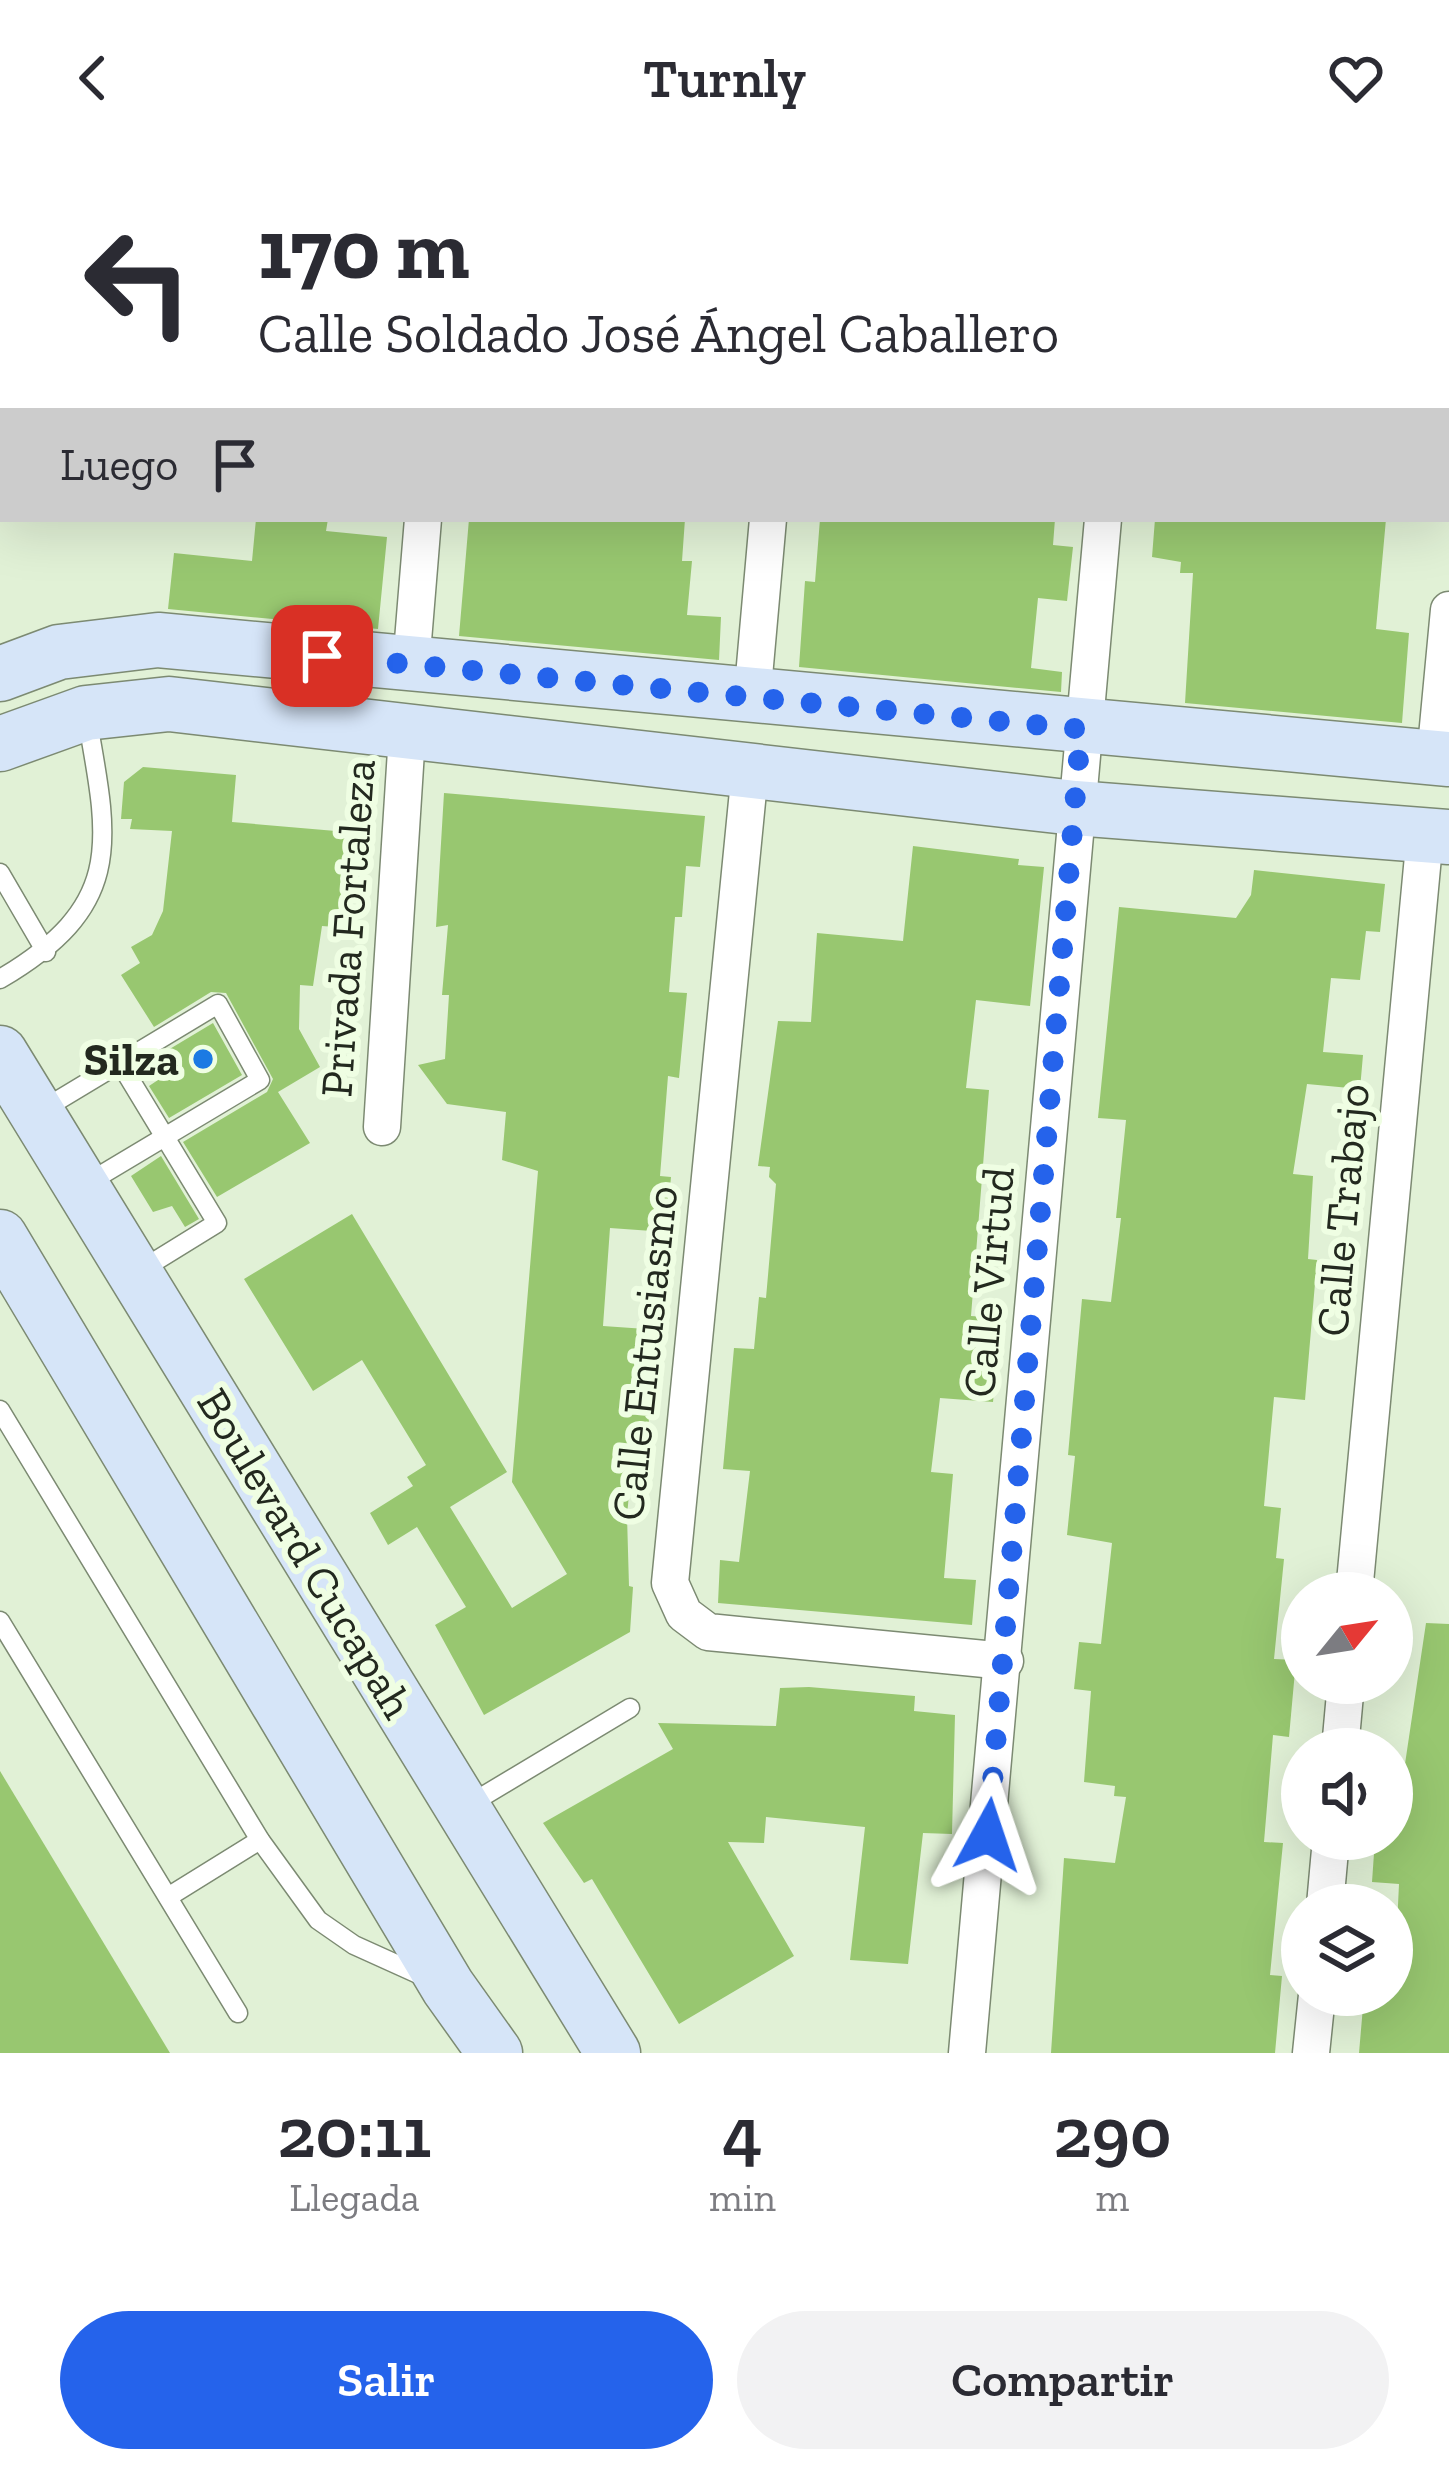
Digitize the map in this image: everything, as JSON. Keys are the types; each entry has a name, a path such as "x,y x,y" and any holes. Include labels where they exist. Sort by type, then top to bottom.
{"street":[{"path":"411,665 423,522"},
{"path":"752,699 768,522"},
{"name":"Calle Virtud","path":"967,2053 1103,522"},
{"path":"0,674 59,652 158,640 752,699 1442,759 1449,610"},
{"path":"0,744 86,713 169,704 407,735 1075,808 1437,836"},
{"name":"Privada Fortaleza","path":"382,1127 407,735"},
{"name":"Calle Entusiasmo","path":"749,771 670,1583 684,1614 708,1632 1005,1661"},
{"name":"Calle Trabajo","path":"1356,1572 1437,836"},
{"name":"Boulevard Cucapah","path":"0,1053 613,2053"},
{"path":"0,1237 481,2048"},
{"path":"1311,2053 1315,2016"}],"lane":[{"path":"0,979 46,952 89,901 106,849 86,713"},
{"path":"0,873 46,952"},
{"path":"37,1113 218,1004 260,1080 82,1186"},
{"path":"120,1063 218,1223 135,1274"},
{"path":"0,1410 260,1840 318,1919 354,1945 448,1988"},
{"path":"0,1621 238,2013"},
{"path":"463,1808 630,1708"},
{"path":"168,1897 260,1840"}],"building":[{"path":"256,522 328,522 326,531 387,537 378,629 168,609 174,553 252,561"},
{"path":"469,522 685,522 682,561 692,561 687,615 721,617 719,660 459,636"},
{"path":"820,522 1055,522 1053,545 1073,547 1067,601 1038,598 1031,668 1062,672 1061,692 799,667 805,581 815,582"},
{"path":"1155,522 1386,522 1376,629 1409,633 1402,723 1185,703 1193,573 1180,573 1181,562 1152,557"},
{"path":"143,767 236,775 232,822 359,833 349,928 322,926 313,986 300,985 299,1029 320,1067 278,1092 310,1143 217,1197 183,1142 267,1092 273,1079 226,993 211,992 154,1027 121,975 140,963 131,947 152,935 163,911 172,831 130,829 132,819 121,819 124,782"},
{"path":"444,793 705,816 700,867 686,866 682,917 675,917 669,992 687,993 679,1078 668,1076 660,1176 671,1177 666,1232 610,1228 603,1326 646,1329 639,1390 652,1391 642,1484 630,1483 630,1632 484,1715 435,1625 466,1607 417,1527 388,1545 370,1513 413,1486 407,1477 426,1465 362,1360 313,1391 244,1279 352,1214 507,1472 450,1507 512,1608 567,1574 512,1482 538,1171 502,1160 506,1112 447,1104 418,1065 445,1059 449,995 442,995 448,925 436,927"},
{"path":"913,846 1019,859 1018,865 1044,867 1030,1006 976,1000 966,1088 989,1090 971,1316 1001,1318 993,1402 940,1398 931,1472 953,1474 944,1578 976,1580 972,1625 718,1603 720,1560 739,1562 750,1471 723,1469 734,1348 754,1349 759,1297 766,1298 776,1184 769,1177 770,1167 758,1166 778,1021 811,1022 817,933 903,941"},
{"path":"1254,870 1385,884 1380,932 1366,931 1360,980 1331,978 1323,1052 1363,1055 1360,1089 1307,1084 1293,1174 1313,1176 1308,1259 1317,1260 1305,1400 1274,1397 1264,1506 1281,1508 1276,1558 1284,1559 1274,1659 1281,1659 1281,1704 1292,1704 1290,1728 1281,1728 1281,1736 1273,1735 1264,1842 1281,1843 1270,1975 1281,1976 1275,2053 1051,2053 1064,1858 1115,1863 1126,1797 1114,1796 1115,1786 1084,1782 1091,1691 1074,1689 1079,1642 1101,1644 1112,1543 1067,1535 1075,1456 1068,1455 1082,1299 1111,1302 1121,1218 1116,1218 1126,1120 1098,1118 1119,907 1236,918 1251,895"},
{"path":"213,1023 242,1075 169,1118 149,1086 170,1072 163,1060 171,1055 168,1050"},
{"path":"161,1156 199,1219 185,1227 172,1206 153,1212 131,1176"},
{"path":"1426,1623 1449,1624 1449,2053 1359,2053 1362,2016 1413,2016 1413,1884 1372,1882 1374,1860 1413,1860 1410,1728"},
{"path":"780,1688 915,1696 914,1711 955,1715 952,1834 923,1833 908,1964 850,1960 865,1827 766,1817 764,1843 728,1842 794,1956 679,2024 592,1879 584,1883 543,1823 673,1749 658,1723 776,1726"},
{"path":"0,1771 170,2053 0,2053"}],"place":[{"name":"Silza","path":"203,1059"}],"route":[{"path":"322,656 1081,729 988,1835"}]}
